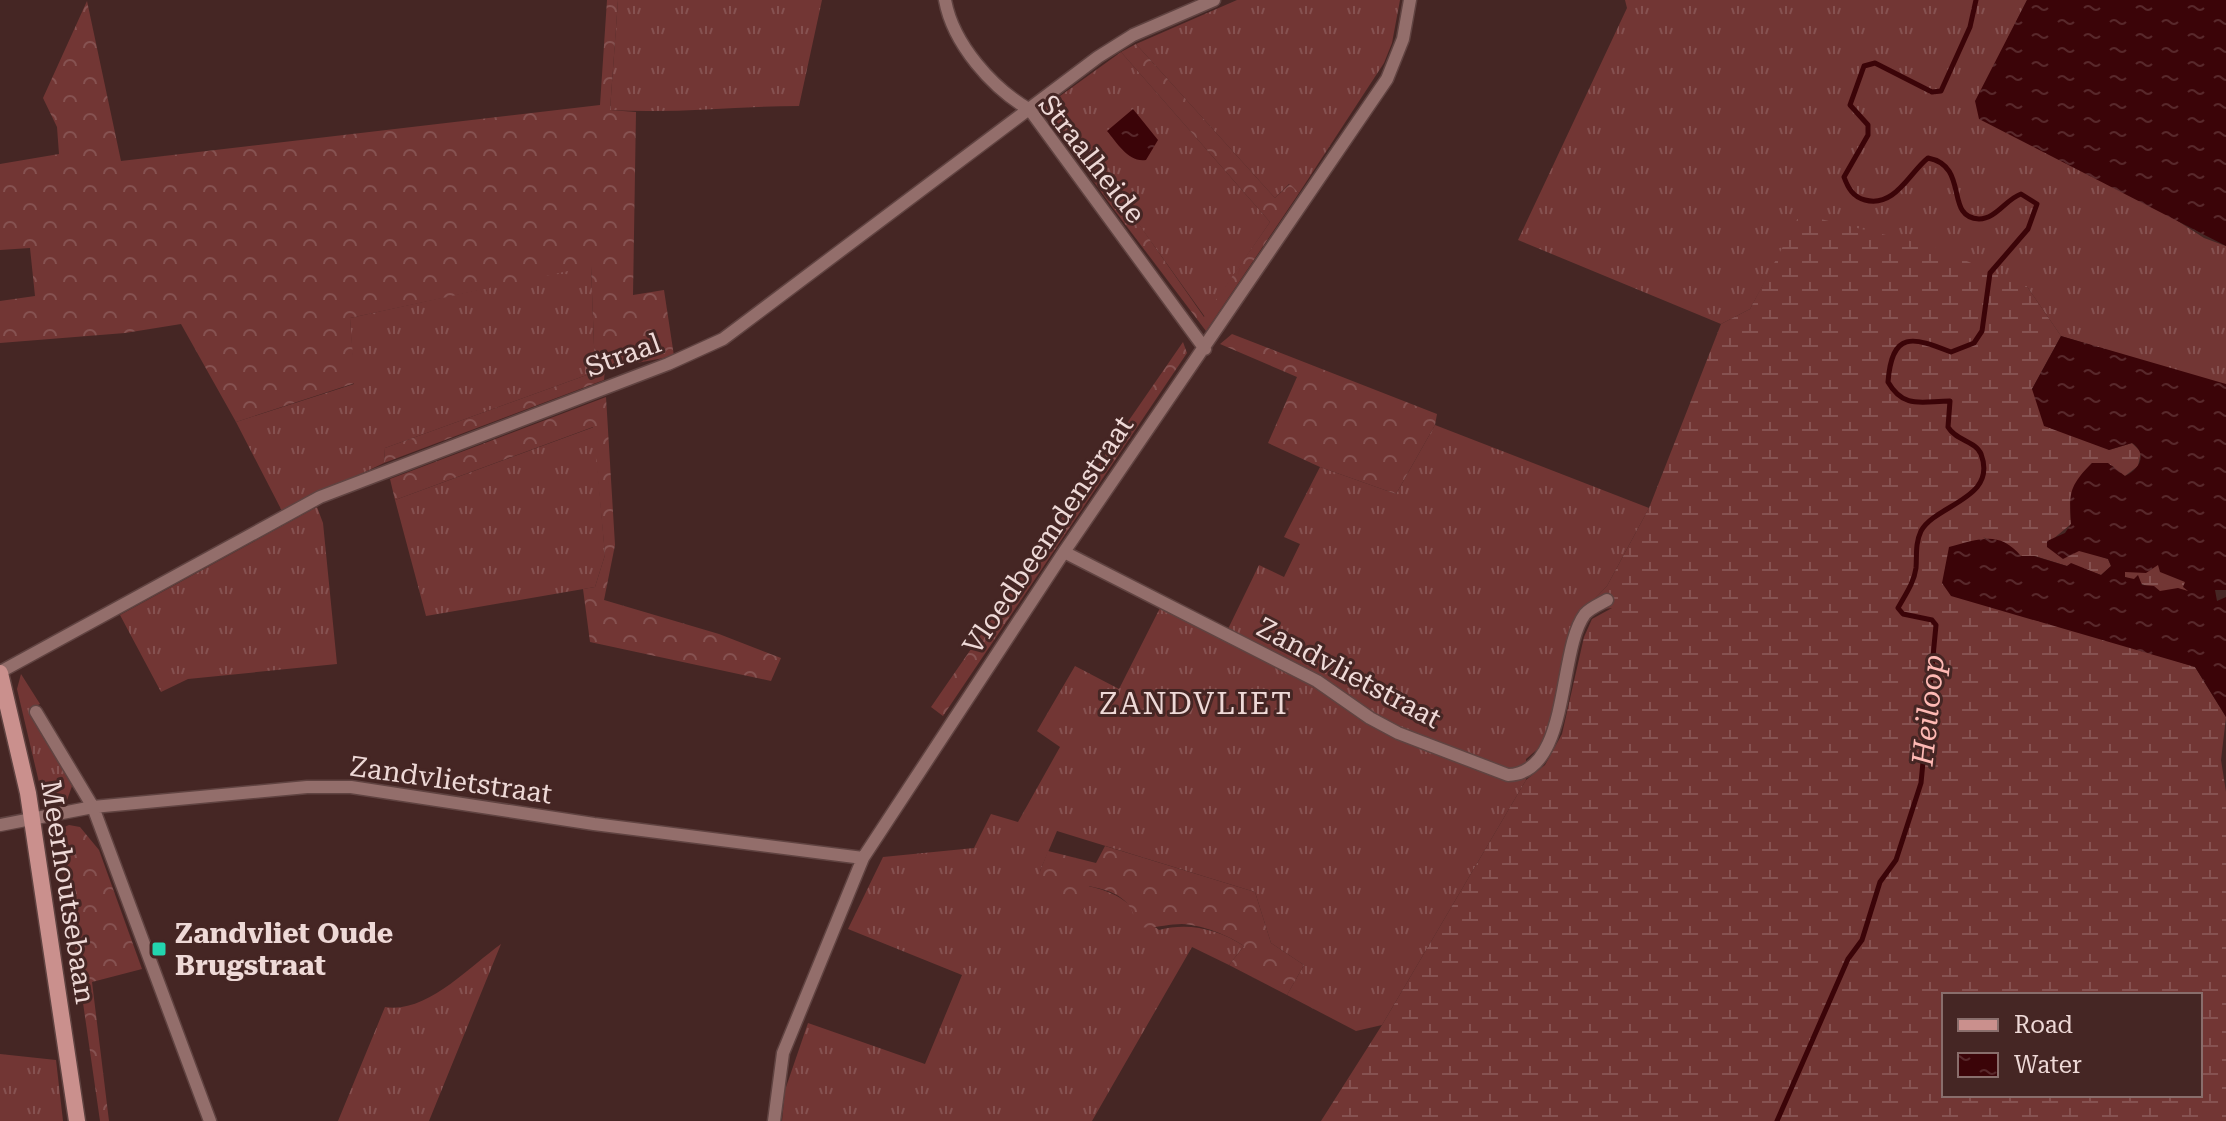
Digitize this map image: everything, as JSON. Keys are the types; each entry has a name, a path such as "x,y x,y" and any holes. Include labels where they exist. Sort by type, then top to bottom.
{"street":[{"name":"Straalheide","path":"945,0 948,17 967,51 1012,100 1030,110 1205,349"},
{"name":"Straal","path":"0,673 320,497 668,364 723,339 1133,35 1214,0"},
{"name":"Vloedbeemdenstraat","path":"774,1121 783,1053 863,858 1064,552 1387,79 1403,39 1410,0"},
{"name":"Zandvlietstraat","path":"1064,552 1317,681 1370,718 1398,733 1508,775 1520,775 1538,760 1554,731 1577,634 1585,614 1607,600"},
{"name":"Meerhoutsebaan","path":"0,673 32,820 77,1121"},
{"path":"36,712 93,807 210,1121"},
{"name":"Zandvlietstraat","path":"0,825 93,807 307,787 351,787 535,816 863,858"}],"green space":[{"path":"607,0 618,0 610,110 636,112 633,295 664,290 674,356 605,369 604,380 384,463 385,448 595,372 591,266 350,318 355,383 236,422 181,324 125,333 0,343 0,301 35,296 30,248 0,250 0,164 59,154 57,127 43,98 87,1 121,161 600,105"},
{"path":"618,0 822,0 799,106 610,110"},
{"path":"1237,0 1400,0 1392,43 1384,63 1299,193 1289,184 1275,198 1136,44"},
{"path":"1625,0 2027,0 1997,60 2164,212 2204,238 2226,246 2226,386 2061,336 2028,288 1801,215 1750,309 1721,324 1518,240 1627,8"},
{"path":"1136,44 1275,198 1290,184 1299,193 1206,331 1112,207 1122,200 1204,317 1270,222 1121,52"},
{"path":"1121,52 1270,222 1205,317 1122,201 1112,207 1042,109"},
{"path":"1800,214 1935,247 2028,288 2061,336 2032,389 2109,450 2132,443 2141,452 2138,466 2125,476 2118,474 2113,466 2092,463 2073,491 2071,524 2053,539 2108,559 2111,566 2101,575 2071,564 2067,566 2035,556 2021,557 1983,537 2115,641 2195,667 2226,717 2221,760 2226,792 2226,1121 1321,1121 1382,1025 1526,780 1545,765 1562,734 1584,637 1592,619 1612,608 1582,612 1607,586 1649,508 1721,324 1750,309"},
{"path":"591,265 595,372 385,448 384,463 282,511 236,422 354,384 350,318"},
{"path":"1232,334 1437,414 1435,425 1396,494 1320,467 1268,443 1297,377 1220,344"},
{"path":"1183,342 1187,353 943,716 931,707"},
{"path":"606,397 615,545 604,600 719,634 781,658 771,681 590,642 583,589 595,587 605,555 593,427 395,500 390,479"},
{"path":"1435,425 1649,508 1607,586 1582,612 1549,732 1540,747 1526,759 1526,780 1382,1025 1356,1031 1287,995 1304,965 1271,943 1255,892 1057,831 1040,871 1083,910 1088,886 1112,893 1159,930 1181,927 1203,929 1224,935 1244,946 1229,965 1192,947 1092,1121 782,1121 785,1090 808,1023 925,1064 962,975 848,929 883,857 974,848 991,814 1018,822 1060,747 1037,731 1075,666 1119,689 1160,608 1302,679 1315,673 1228,629 1259,565 1284,577 1300,544 1284,537 1320,467 1396,494"},
{"path":"594,427 605,555 595,587 426,616 395,500"},
{"path":"317,507 323,523 337,664 188,679 161,692 120,615"},
{"path":"2158,564 2185,582 2192,593 2159,591 2125,577 2125,572 2138,572"},
{"path":"21,674 40,704 30,709 72,786 66,803 52,806 45,803 42,795 17,689"},
{"path":"69,825 80,827 99,850 142,969 92,982 109,1121 100,1121 60,843 62,828"},
{"path":"1105,846 1255,892 1271,943 1304,965 1287,995 1229,965 1244,946 1214,931 1182,924 1137,927 1127,903 1107,891 1089,886 1084,910 1047,900 1040,871 1048,851 1096,863"},
{"path":"501,944 429,1121 338,1121 385,1007 400,1007 431,996"},
{"path":"0,1054 56,1060 63,1121 0,1121"}],"water":[{"path":"2027,0 2226,0 2226,246 1979,119 1975,101"},
{"path":"1133,109 1158,140 1146,160 1129,155 1107,131"},
{"path":"2061,336 2226,384 2226,590 2215,590 2217,601 2226,597 2226,717 2195,667 1951,596 1942,583 1949,547 1980,539 2005,543 2021,556 2034,556 2067,566 2071,563 2101,575 2111,566 2108,559 2079,551 2063,559 2047,547 2047,541 2065,533 2071,524 2072,490 2092,463 2108,463 2125,476 2138,465 2140,452 2132,443 2109,450 2044,426 2032,389","holes":["2158,565 2160,572 2185,582 2183,587 2188,591 2178,588 2160,591 2154,586 2142,585 2138,575 2134,579 2125,577 2125,572 2146,573"]}],"waterway":[{"name":"Heiloop","path":"1777,1121 1848,959 1862,940 1880,882 1896,860 1921,783 1936,625 1932,620 1903,614 1898,608 1915,573 1919,536 1929,522 1973,491 1981,481 1984,469 1978,450 1948,427 1950,401 1915,402 1901,397 1888,382 1890,365 1894,353 1907,342 1926,343 1951,352 1974,343 1982,331 1990,273 2028,229 2037,204 2021,194 1991,216 1979,219 1968,216 1962,210 1949,171 1941,163 1928,158 1901,188 1885,199 1876,201 1857,197 1844,177 1868,135 1868,125 1850,105 1864,66 1875,63 1932,92 1941,91 1970,27 1976,0"}],"place":[{"name":"Zandvliet Oude Brugstraat","path":"159,949"}],"district":[{"name":"ZANDVLIET","path":"1196,703"}]}
